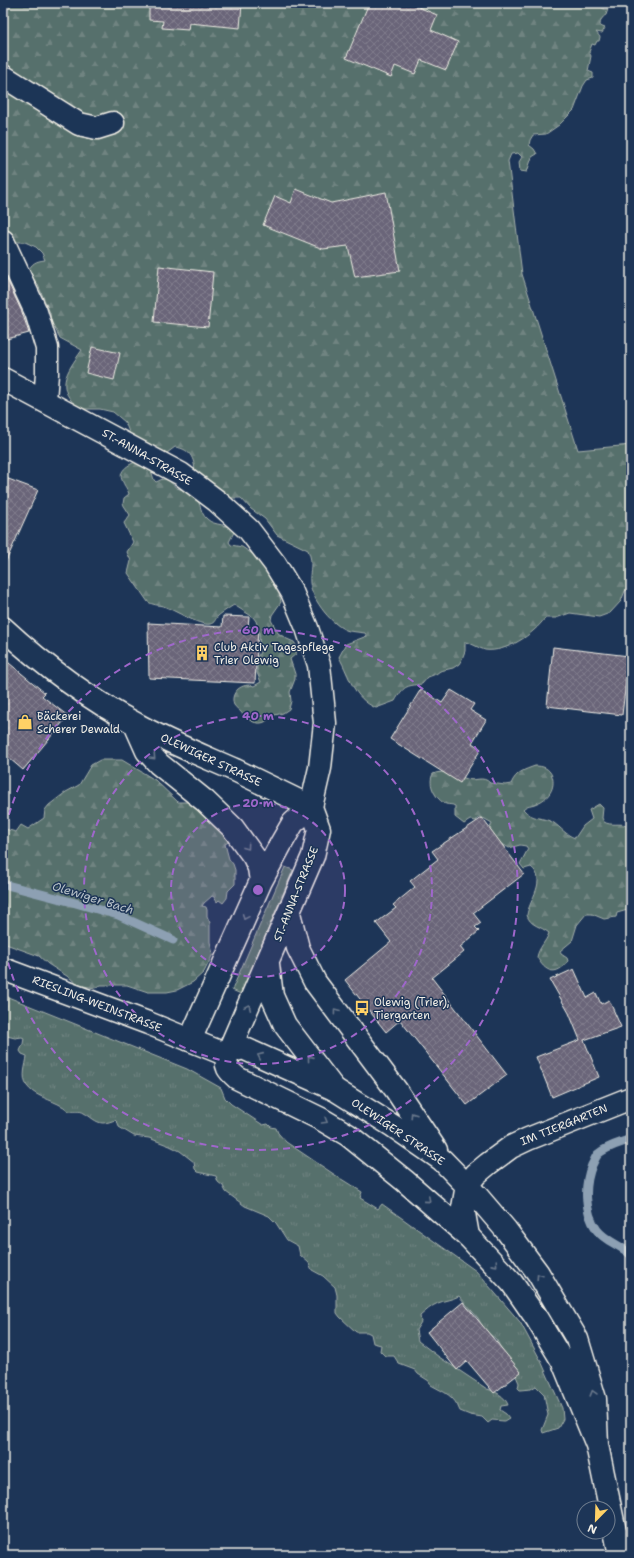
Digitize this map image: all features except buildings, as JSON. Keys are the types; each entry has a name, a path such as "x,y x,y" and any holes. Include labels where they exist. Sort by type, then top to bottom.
{"street":[{"path":"3,76 79,124 97,128 113,123"},
{"path":"3,241 36,312 47,348 47,374 44,400"},
{"name":"ST.-ANNA-STRASSE","path":"3,379 181,474 217,501 249,530 275,564 292,592 307,628 319,665 325,723 320,768 311,807 319,829 317,842 314,856 227,1055"},
{"name":"OLEWIGER STRASSE","path":"3,628 30,652 63,677 134,724 184,749 235,770 311,807"},
{"path":"134,724 147,751 159,764 205,801 233,828 254,857 259,868 261,881"},
{"path":"227,1055 190,1040 261,881 293,823 311,807"},
{"path":"289,913 298,948 315,982 396,1090 442,1160"},
{"path":"268,963 272,996 285,1025 334,1089"},
{"name":"RIESLING-WEINSTRASSE","path":"3,969 190,1040"},
{"name":"OLEWIGER STRASSE","path":"598,1445 563,1362 537,1318 512,1283 468,1236 400,1176 348,1135 321,1119 236,1078 229,1071 225,1062 227,1055 233,1051 243,1048 334,1089 393,1126 442,1160 500,1222 538,1273 577,1339 595,1399 598,1445 620,1555"},
{"name":"IM TIERGARTEN","path":"467,1185 476,1174 511,1147 631,1098"},
{"path":"467,1185 463,1208 468,1236"}],"green space":[{"path":"3,3 600,3 601,7 608,9 600,24 600,26 605,28 602,33 596,32 600,37 599,41 597,41 595,45 592,44 589,52 591,56 588,71 593,73 593,78 587,80 583,86 574,110 559,125 546,134 533,135 529,145 537,154 532,157 527,172 520,171 519,162 522,157 518,153 511,154 508,161 522,274 578,450 631,445 631,587 625,591 621,601 610,613 599,617 570,613 556,618 545,618 527,636 502,649 485,650 465,642 465,651 459,664 453,668 440,671 428,677 422,684 408,686 401,692 395,701 376,708 362,699 353,686 339,657 346,644 367,636 365,633 349,631 336,624 319,605 310,583 311,563 308,550 277,535 265,519 251,509 241,498 228,498 195,475 191,456 185,450 175,447 167,453 157,455 131,437 125,422 113,412 100,409 80,409 67,394 65,380 67,373 82,350 60,338 51,321 50,313 38,285 28,271 35,263 45,260 42,253 36,247 25,242 12,242 3,234"},
{"path":"141,460 151,470 156,482 163,479 170,481 177,488 190,492 194,495 207,519 214,523 228,527 234,532 229,542 231,545 242,547 251,553 258,555 264,568 277,583 281,602 272,615 271,620 278,633 294,642 297,647 296,654 290,659 295,674 295,679 290,692 291,701 289,709 283,713 271,716 264,722 256,723 244,716 234,705 233,696 238,689 246,685 254,686 261,682 257,673 257,658 260,652 259,632 256,621 253,617 234,605 219,615 214,622 210,624 200,623 168,608 148,602 128,573 131,561 127,552 133,542 124,523 130,515 123,504 124,498 129,494 121,478 121,474 129,465"},
{"path":"100,760 122,760 155,780 178,802 194,802 232,840 225,844 229,859 235,870 235,884 228,891 227,898 223,903 219,900 217,902 212,896 202,906 206,907 207,916 210,923 210,942 213,954 204,972 193,982 177,990 167,992 148,992 127,985 101,985 95,988 78,985 39,956 3,943 3,830 5,829 16,832 21,825 28,829 44,818 45,810 49,805 66,792 79,785 91,765"},
{"path":"535,766 543,767 549,771 552,776 553,785 545,799 535,804 526,806 523,809 530,815 554,823 575,838 583,826 592,819 589,810 599,804 603,808 602,818 604,822 609,824 627,825 631,823 631,909 617,913 616,917 604,919 592,914 586,914 577,925 572,941 560,951 568,961 564,966 555,971 547,969 537,957 539,950 549,933 533,924 528,919 527,915 538,884 536,872 531,867 524,869 520,864 528,849 526,846 520,845 509,848 486,839 492,823 485,819 479,817 476,821 470,820 464,824 455,817 455,806 446,804 439,799 432,787 431,782 433,774 441,772 470,780 485,779 490,783 505,785 511,784 515,777 521,772"},
{"path":"285,867 293,870 241,994 232,990"},
{"path":"3,995 187,1069 221,1088 225,1098 231,1104 263,1125 268,1124 271,1127 276,1128 278,1133 286,1142 362,1192 360,1198 378,1209 382,1204 476,1271 520,1322 541,1361 562,1408 563,1419 558,1428 543,1433 542,1430 548,1415 544,1394 536,1386 531,1389 520,1390 518,1388 519,1383 516,1376 517,1367 503,1352 496,1339 484,1330 478,1318 459,1296 435,1304 420,1316 421,1322 416,1330 418,1341 487,1389 502,1397 508,1405 501,1406 500,1410 509,1418 504,1421 492,1420 488,1423 482,1417 470,1415 460,1411 452,1398 431,1385 429,1381 418,1374 415,1370 399,1364 394,1356 385,1356 380,1351 381,1345 373,1343 371,1334 367,1332 356,1332 337,1313 337,1295 335,1287 323,1276 312,1270 309,1263 300,1255 298,1246 287,1240 276,1223 269,1216 245,1206 226,1192 223,1186 218,1182 216,1176 198,1172 195,1169 194,1162 180,1151 149,1138 134,1136 119,1127 115,1120 100,1123 82,1112 68,1111 63,1106 39,1095 30,1089 24,1078 27,1056 22,1054 20,1051 24,1038 15,1038 3,1035"}],"waterway":[{"name":"Olewiger Bach","path":"3,884 118,915 173,940"},
{"path":"631,1139 609,1147 597,1155 589,1173 587,1190 588,1207 597,1230 605,1238 631,1255"}],"place":[{"name":"Club Aktiv Tagespflege Trier Olewig","path":"202,653"},
{"name":"Bäckerei Scherer Dewald","path":"25,722"},
{"name":"Olewig (Trier), Tiergarten","path":"362,1008"}]}
